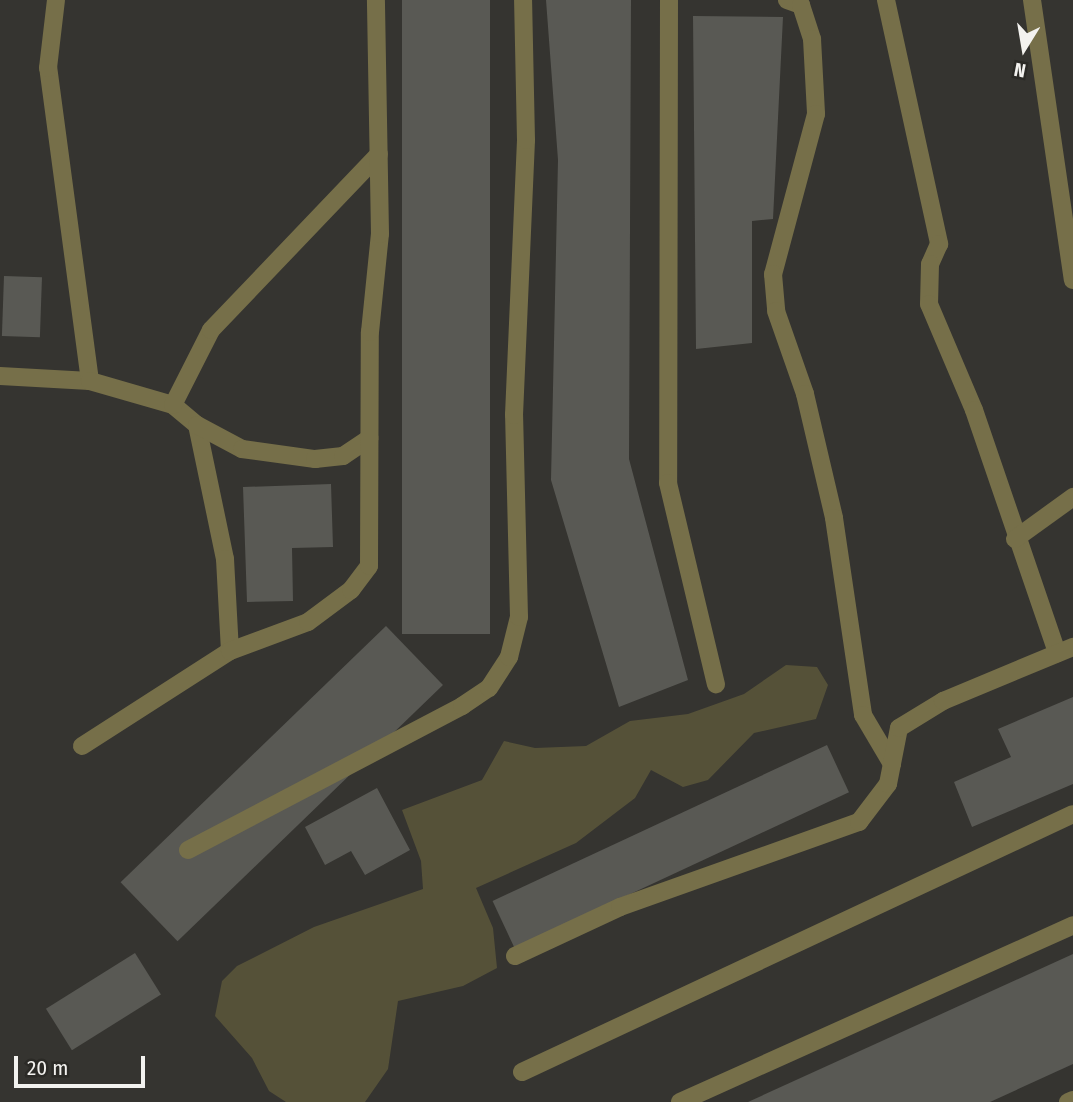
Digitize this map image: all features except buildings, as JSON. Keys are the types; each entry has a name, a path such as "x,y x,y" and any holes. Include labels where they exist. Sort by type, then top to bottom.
{"lane":[{"path":"56,0 48,68 90,381"},
{"path":"82,746 230,651 308,622 351,590 369,566 370,438 379,154 376,0"},
{"path":"188,850 462,706 489,688 509,657 519,617 514,415 526,140 523,0"},
{"path":"669,0 668,483 716,684"},
{"path":"787,0 801,5 812,39 816,114 773,274 776,311 805,394 834,518 863,715 892,764"},
{"path":"515,956 620,907 859,822 888,784 899,728 943,701 1065,650 1015,539 974,410 929,304 930,264 939,244 886,0"},
{"path":"1032,0 1073,280"},
{"path":"173,405 211,330 379,154"},
{"path":"0,376 90,381 173,405 197,425 242,449 315,459 343,456 370,438"},
{"path":"197,425 225,559 230,651"},
{"path":"1015,539 1073,497"},
{"path":"522,1072 1073,814"},
{"path":"680,1102 1073,925"}],"shaded area":[{"path":"786,665 817,667 828,685 816,719 754,733 708,780 683,787 651,770 635,798 576,843 476,888 493,928 497,968 463,986 398,1001 388,1069 365,1102 286,1102 269,1091 252,1058 215,1016 222,981 237,966 314,927 423,889 421,861 402,810 482,780 504,741 535,748 586,746 630,721 688,714 744,694"}]}
